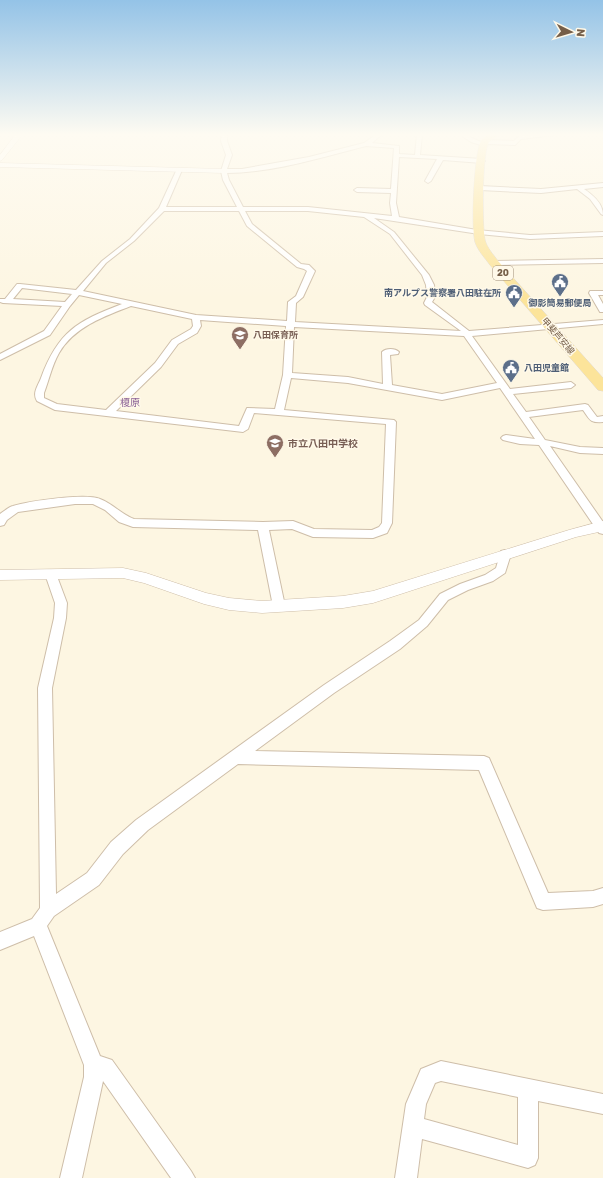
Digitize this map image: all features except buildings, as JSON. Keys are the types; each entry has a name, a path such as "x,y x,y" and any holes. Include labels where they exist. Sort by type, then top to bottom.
{"main road":[{"name":"甲斐芦安線","path":"480,189 479,231 482,245 494,263 603,387"}],"street":[{"path":"0,357 47,333 67,304 104,262 132,240 162,209 171,189"},
{"path":"230,189 250,228 264,236 299,266 306,267 310,271 299,297 292,302 287,375 279,412"},
{"path":"500,189 541,191 560,189"},
{"path":"581,189 592,198 603,213"},
{"path":"357,190 394,191 393,203 396,218"},
{"path":"162,209 308,209 396,218 479,231 530,237 603,234"},
{"path":"0,575 123,573 146,578 204,598 229,604 262,607 343,602 373,597 574,533 602,528 464,330 428,303 431,297 430,285 425,275 392,233 366,215"},
{"path":"494,263 603,260"},
{"path":"4,301 20,286 77,292 128,304 196,317 342,328 466,334 603,322"},
{"path":"602,306 593,293 603,293"},
{"path":"4,301 67,304"},
{"path":"1,519 16,509 75,500 95,501 109,507 123,519 133,523 263,526 293,525 313,532 374,534 383,530 387,523 391,422 250,410 243,429 55,407 40,399 39,393 56,352 71,334 77,328 93,319 128,304"},
{"path":"108,414 158,365 175,342 194,331 197,326 196,317"},
{"path":"388,387 386,352 395,352"},
{"path":"287,375 348,380 442,397 503,388 571,385"},
{"path":"523,415 584,407 595,420 603,419"},
{"path":"506,438 520,441 543,442 580,450 603,451"},
{"path":"263,526 279,606"},
{"path":"0,941 43,918 94,879 117,848 142,825 418,627 444,597 464,587 490,578 501,570 505,554"},
{"path":"51,574 61,603 60,618 45,688 43,918 94,1065 94,1077 71,1178"},
{"path":"236,757 484,763 543,902 593,899 603,896"},
{"path":"94,1065 105,1067 184,1178"},
{"path":"406,1178 416,1104 428,1076 441,1071 603,1104"},
{"path":"413,1126 528,1158 528,1088"}],"place":[{"name":"御影簡易郵便局","path":"560,297"},
{"name":"南アルプス警察署八田駐在所","path":"514,308"},
{"name":"八田保育所","path":"240,350"},
{"name":"八田児童館","path":"511,383"},
{"name":"市立八田中学校","path":"275,458"}],"district":[{"name":"榎原","path":"130,402"}]}
